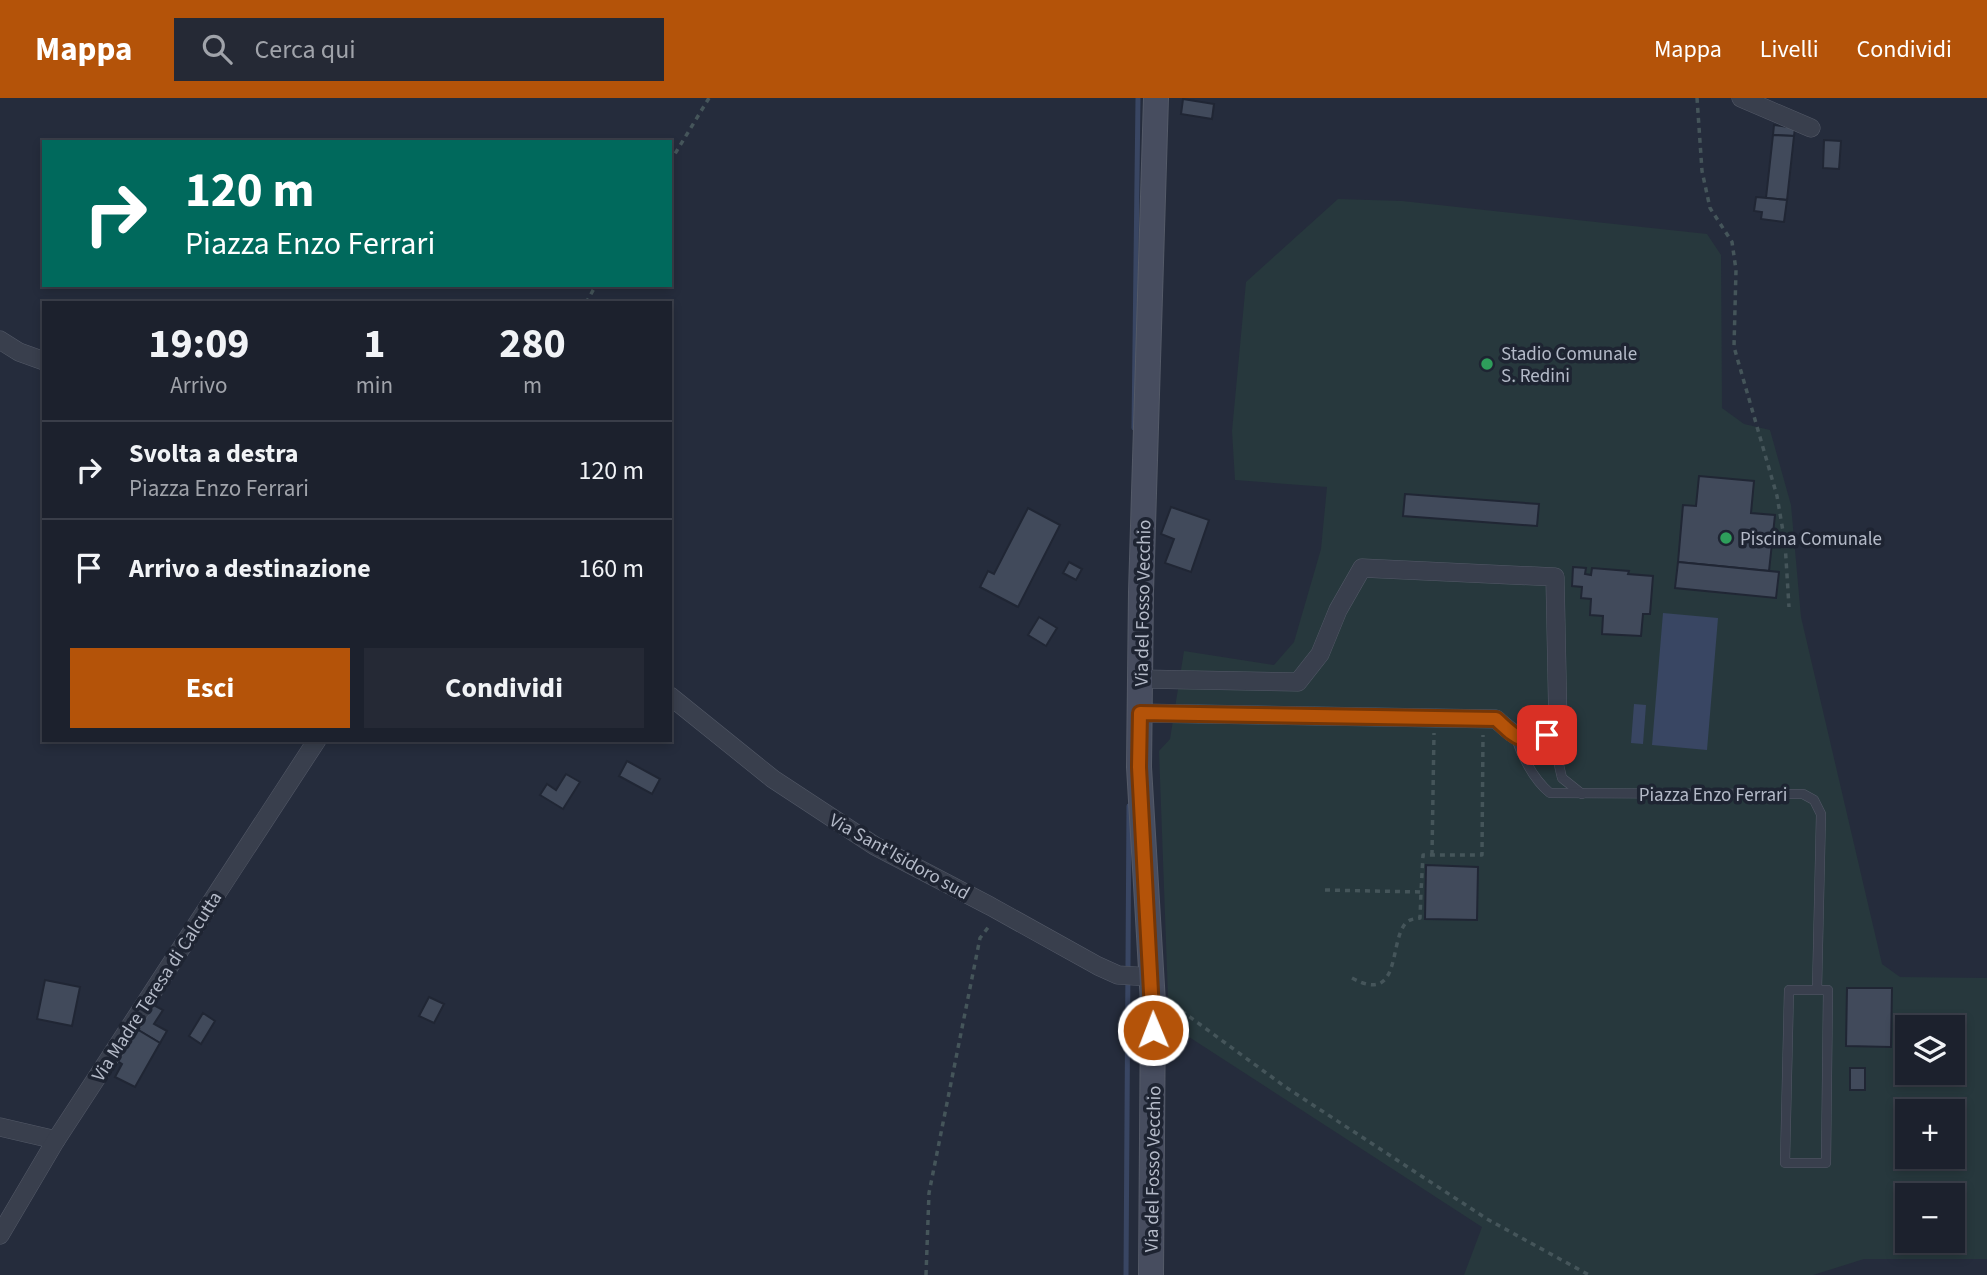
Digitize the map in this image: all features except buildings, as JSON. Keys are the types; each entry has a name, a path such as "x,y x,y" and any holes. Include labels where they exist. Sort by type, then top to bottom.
{"street":[{"name":"Via del Fosso Vecchio","path":"1151,1275 1153,1003 1135,976 1142,566 1156,98"},
{"path":"1741,98 1811,128"},
{"path":"0,340 19,352 42,360"},
{"path":"1140,713 1483,718 1496,719 1516,737 1531,741 1547,735 1558,726 1555,577 1362,568 1338,610 1320,654 1298,682 1303,714"},
{"path":"1141,679 1298,682"},
{"name":"Via Sant'Isidoro sud","path":"672,698 784,787 875,846 1098,966 1135,976"},
{"name":"Via Madre Teresa di Calcutta","path":"0,1235 56,1140 316,742"},
{"path":"0,1127 56,1140"}],"lane":[{"path":"1558,726 1557,756 1562,778 1582,793"},
{"name":"Piazza Enzo Ferrari","path":"1516,737 1521,752 1539,784 1550,793 1803,794 1814,800 1821,814 1817,990"},
{"name":"Piazza Enzo Ferrari","path":"1828,989 1826,1163 1784,1163 1789,990 1817,990 1828,989"}],"path":[{"path":"672,159 709,98"},
{"path":"1697,98 1702,170 1710,208 1732,242 1736,270 1734,347 1777,496 1785,543 1789,607"},
{"path":"1432,855 1434,717"},
{"path":"1352,978 1363,985 1374,985 1384,980 1393,967 1403,926 1410,920 1420,918 1423,855 1482,855 1483,718"},
{"path":"1325,890 1422,892"},
{"path":"926,1275 929,1193 980,937 1002,912"},
{"path":"1153,1003 1179,1009 1284,1086 1487,1219 1588,1275"}],"shaded area":[{"path":"1338,199 1402,201 1707,234 1721,255 1722,408 1744,424 1770,430 1791,505 1801,617 1882,964 1900,977 1987,978 1987,1259 1864,1259 1813,1275 1464,1275 1482,1227 1169,1024 1159,751 1170,739 1184,651 1274,665 1294,642 1321,549 1327,487 1235,480 1232,431 1246,282"}],"water":[{"path":"1663,613 1718,618 1707,750 1652,745"},
{"path":"1634,704 1646,705 1643,744 1631,743"}],"waterway":[{"path":"1134,428 1138,98"},
{"path":"1126,1275 1129,806"}],"place":[{"name":"Stadio Comunale S. Redini","path":"1487,364"},
{"name":"Piscina Comunale","path":"1726,538"}],"route":[{"path":"1153,1030 1139,767 1140,713 1496,719 1516,737 1531,741 1547,735"}]}
